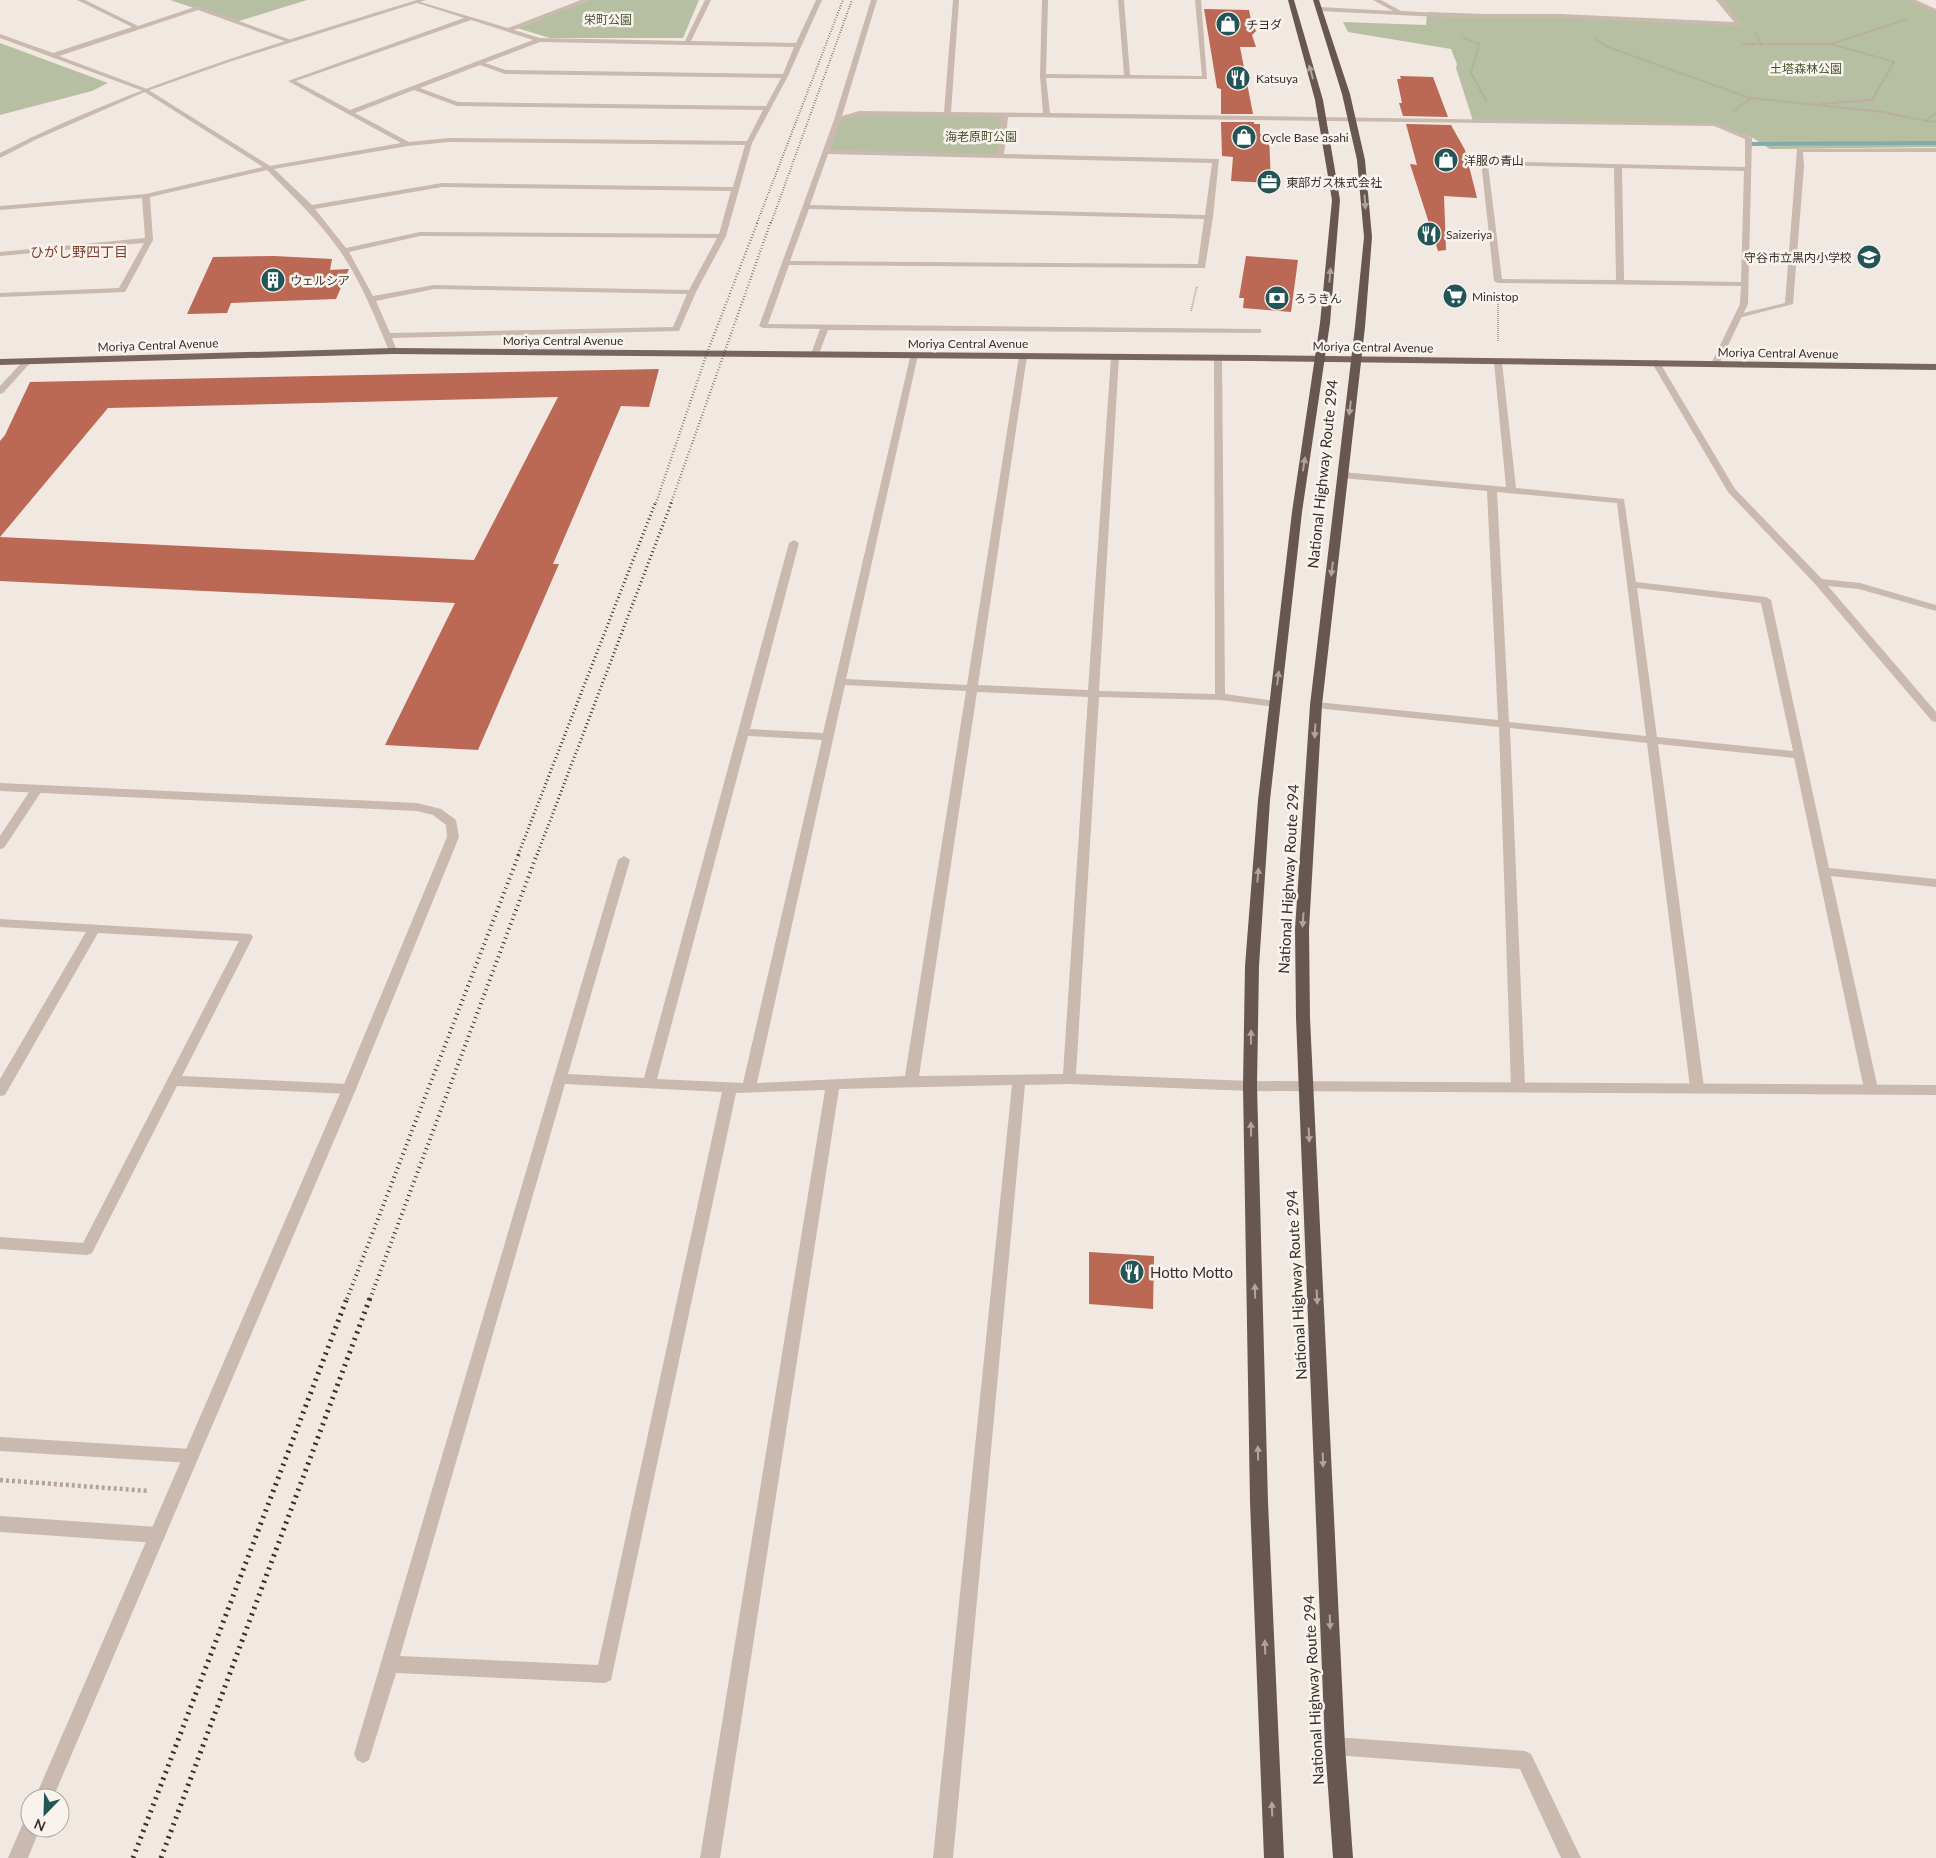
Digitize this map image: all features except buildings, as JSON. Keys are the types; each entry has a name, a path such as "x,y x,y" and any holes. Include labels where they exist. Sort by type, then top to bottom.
{"highway":[{"name":"National Highway Route 294","path":"1274,1858 1259,1502 1250,1086 1252,966 1264,800 1297,512 1321,359 1336,200 1319,100 1291,0"},
{"name":"National Highway Route 294","path":"1316,0 1352,120 1361,160 1368,236 1356,359 1316,705 1302,929 1303,1018 1335,1746 1343,1858"}],"main road":[{"name":"Moriya Central Avenue","path":"0,362 393,351 1115,356 1936,367"}],"street":[{"path":"80,0 136,27"},
{"path":"508,30 586,0"},
{"path":"687,43 708,0"},
{"path":"387,336 676,329 692,292 722,236 749,143 785,76 819,0"},
{"path":"874,0 837,120 763,326 1258,331"},
{"path":"947,114 956,0"},
{"path":"1045,0 1043,76 1047,115"},
{"path":"1121,0 1127,77"},
{"path":"1043,76 1205,78 1198,0"},
{"path":"1376,0 1403,13"},
{"path":"1320,9 1458,16 1561,16 1739,24 1719,0"},
{"path":"1911,0 1936,11"},
{"path":"0,156 35,138 145,90 289,41 421,1 539,40 798,45"},
{"path":"54,55 198,8 289,41"},
{"path":"408,144 291,81 472,18"},
{"path":"0,36 145,90 269,168 310,208 344,251 371,299 393,351"},
{"path":"349,113 539,40"},
{"path":"480,63 504,72 785,76"},
{"path":"414,88 457,104 768,108"},
{"path":"837,120 859,113 1714,124 1749,138 1744,304 1715,364"},
{"path":"1000,157 1006,114"},
{"path":"0,208 146,196 269,168 408,144 449,140 749,143"},
{"path":"1738,317 1789,304 1800,167 1799,150 1936,150"},
{"path":"786,263 1202,266 1216,161 825,152"},
{"path":"1746,284 1498,281 1484,163 1748,169"},
{"path":"1618,166 1620,283"},
{"path":"310,208 442,185 736,189"},
{"path":"0,295 122,290 149,240 146,196"},
{"path":"806,207 1209,217"},
{"path":"344,251 420,234 722,236"},
{"path":"0,254 149,240"},
{"path":"371,299 434,287 692,292"},
{"path":"815,354 825,327"},
{"path":"749,1088 914,355"},
{"path":"911,1081 1023,356"},
{"path":"1069,1079 1115,356"},
{"path":"1218,358 1220,697"},
{"path":"0,391 28,361"},
{"path":"1498,362 1512,490"},
{"path":"1656,363 1731,490 1819,582 1936,719"},
{"path":"1342,475 1621,501 1697,1087"},
{"path":"1492,488 1504,725 1518,1086"},
{"path":"649,1084 794,543"},
{"path":"1819,582 1860,586 1936,608"},
{"path":"1632,584 1766,600 1871,1089"},
{"path":"841,682 1094,694 1220,697 1275,704"},
{"path":"1316,705 1799,755"},
{"path":"744,732 828,737"},
{"path":"0,787 417,807 437,812 452,823 453,837 349,1089 48,1788"},
{"path":"0,845 37,790"},
{"path":"363,1754 624,860"},
{"path":"1824,871 1936,883"},
{"path":"0,923 247,937 87,1249 0,1243"},
{"path":"0,1091 95,928"},
{"path":"560,1079 730,1088 911,1081 1069,1079 1250,1086 1371,1088 1518,1086 1936,1090"},
{"path":"943,1858 1019,1080"},
{"path":"173,1081 349,1089"},
{"path":"710,1858 833,1085"},
{"path":"389,1664 605,1674 730,1088"},
{"path":"0,1444 191,1456"},
{"path":"0,1524 157,1535"},
{"path":"1335,1746 1525,1760 1571,1858"},
{"path":"18,1858 27,1838"}],"path":[{"path":"1462,37 1479,44 1471,73 1496,121"},
{"path":"1594,38 1608,48 1751,98 1883,112 1936,122"},
{"path":"1812,104 1872,100 1894,62 1831,44"},
{"path":"1714,124 1751,98"},
{"path":"1926,121 1936,114"},
{"path":"1186,331 1202,266"},
{"path":"1498,281 1498,362"},
{"path":"0,1480 175,1493"}],"green space":[{"path":"170,0 307,0 236,22"},
{"name":"栄町公園","path":"589,0 699,0 683,38 550,38 517,28"},
{"name":"土塔森林公園","path":"1720,0 1911,0 1936,11 1936,147 1770,149 1753,138 1714,124 1473,121 1451,49 1348,32 1343,22 1426,25 1427,12 1737,23"},
{"path":"0,43 108,83 92,91 0,115"},
{"name":"海老原町公園","path":"859,113 1005,114 1000,157 825,152 837,120"}],"waterway":[{"path":"1749,144 1936,143"}],"railway":[{"path":"757,223 843,0"},
{"path":"771,223 852,0"},
{"path":"656,503 707,353 758,221"},
{"path":"671,503 771,221"},
{"path":"518,855 656,501"},
{"path":"537,855 672,501"},
{"path":"347,1299 519,854"},
{"path":"370,1299 537,854"},
{"path":"133,1858 347,1298"},
{"path":"161,1858 370,1298"}],"place":[{"name":"チヨダ","path":"1228,24"},
{"name":"Katsuya","path":"1238,78"},
{"name":"Cycle Base asahi","path":"1244,137"},
{"name":"洋服の青山","path":"1446,160"},
{"name":"東部ガス株式会社","path":"1269,182"},
{"name":"Saizeriya","path":"1429,234"},
{"name":"守谷市立黒内小学校","path":"1869,257"},
{"name":"ウェルシア","path":"273,280"},
{"name":"Ministop","path":"1455,296"},
{"name":"ろうきん","path":"1277,298"},
{"name":"Hotto Motto","path":"1132,1272"}],"district":[{"name":"ひがし野四丁目","path":"79,251"}]}
